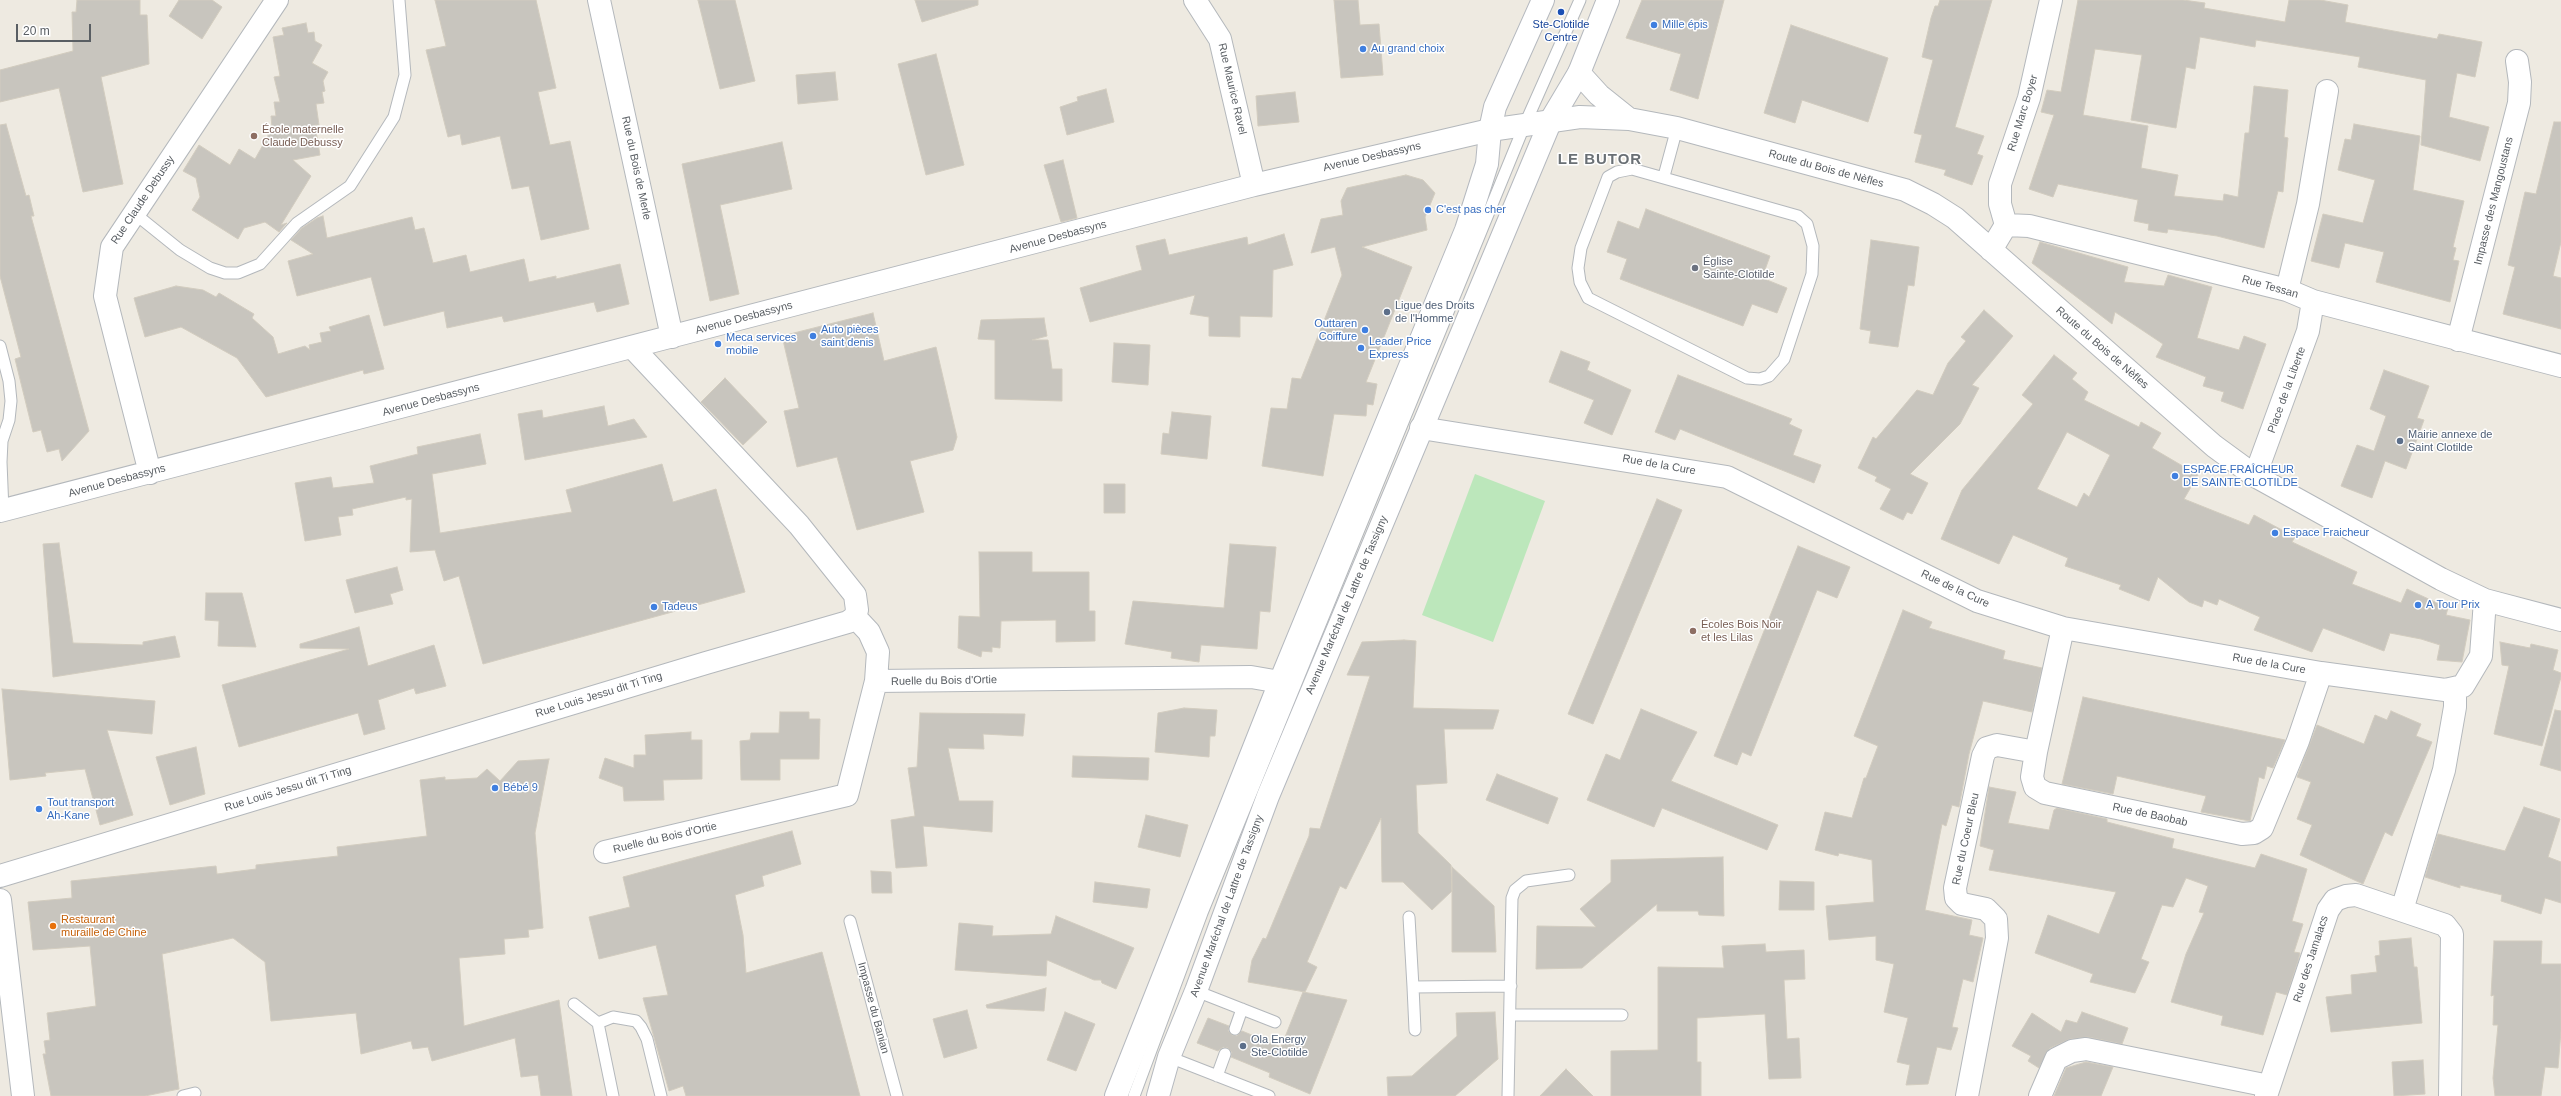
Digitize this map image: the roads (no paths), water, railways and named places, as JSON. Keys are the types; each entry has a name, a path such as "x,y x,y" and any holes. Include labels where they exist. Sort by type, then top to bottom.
{"street":[{"name":"Rue Claude Debussy","path":"150,473 105,296 112,248 277,0"},
{"name":"Rue du Bois de Merle","path":"599,0 672,336"},
{"name":"Rue Maurice Ravel","path":"1195,0 1220,39 1254,185"},
{"path":"1116,1096 1280,682 1466,230 1487,164 1490,130 1495,107 1543,0"},
{"name":"Avenue Maréchal de Lattre de Tassigny","path":"1158,1096 1169,1057 1196,991 1268,796 1550,120 1579,73 1608,0"},
{"name":"Rue Marc Boyer","path":"2006,224 1999,194 2000,184 2029,98 2051,0"},
{"name":"Impasse des Mangoustans","path":"2458,340 2519,103 2520,82 2517,61"},
{"name":"Route du Bois de Nèfles","path":"1579,73 1599,95 1629,119"},
{"path":"2287,290 2308,204 2327,92"},
{"name":"Route du Bois de Nèfles","path":"1490,130 1550,120 1580,117 1629,119 1677,128 1906,190 1933,204 1949,215 1991,250 2214,446 2255,476 2441,578 2485,600 2561,620"},
{"name":"Avenue Desbassyns","path":"2,511 1254,185 1490,130"},
{"path":"1991,250 2006,224"},
{"name":"Rue Tessan","path":"2006,224 2029,226 2287,290 2313,301 2561,366"},
{"name":"Place de la Liberte","path":"2255,476 2308,331 2313,301"},
{"path":"632,347 799,525 855,595 857,610 856,617 869,632 878,652 876,682"},
{"name":"Rue de la Cure","path":"1421,428 1728,477 1977,601 2063,628 2321,673 2445,690 2455,689"},
{"path":"2402,910 2444,770 2455,707 2455,689 2463,686 2481,656 2485,600"},
{"name":"Rue Louis Jessu dit Ti Ting","path":"0,876 691,667 848,622 856,617"},
{"name":"Rue de Baobab","path":"2063,628 2036,752 2032,777 2035,787 2045,793 2242,834 2254,833 2262,828 2298,741 2321,673"},
{"name":"Ruelle du Bois d'Ortie","path":"605,852 847,795 876,682 1251,677 1280,682"},
{"name":"Rue du Coeur Bleu","path":"1967,1096 1997,938 1996,919 1986,909 1962,904 1956,898 1955,888 1983,756 1988,748 1997,745 2036,752"},
{"name":"Rue des Jamalacs","path":"2040,1096 2056,1059 2072,1051 2086,1049 2267,1091 2328,910 2335,900 2346,896 2356,895 2445,925 2452,934 2450,1096"},
{"path":"0,900 23,1096"}],"lane":[{"path":"134,214 180,250 210,268 225,274 238,273 260,264 297,223 350,186 394,117 405,75 399,0"},
{"name":"Avenue Maréchal de Lattre de Tassigny","path":"1134,1096 1202,913 1525,124 1580,0"},
{"path":"1664,176 1677,128"},
{"path":"1632,169 1664,176 1798,216 1807,224 1813,246 1812,274 1784,359 1769,376 1760,379 1747,378 1588,298 1580,282 1578,268 1581,248 1608,177 1617,172 1632,169"},
{"path":"0,346 11,401 9,420 2,441 2,511"},
{"path":"1508,1096 1511,1015 1510,986 1512,898 1515,890 1526,881 1569,874"},
{"path":"1409,917 1415,1030"},
{"name":"Impasse du Banian","path":"850,921 897,1096"},
{"path":"1413,987 1510,986"},
{"path":"1196,991 1275,1022"},
{"path":"574,1004 598,1023 613,1096"},
{"path":"1235,1029 1242,1009"},
{"path":"1511,1015 1622,1015"},
{"path":"598,1023 613,1017 636,1021 647,1039 661,1096"},
{"path":"1217,1076 1226,1054"},
{"path":"1169,1057 1269,1096"},
{"path":"183,1096 195,1093"}],"place":[{"name":"Ste-Clotilde Centre","path":"1561,12"},
{"name":"Mille épis","path":"1654,25"},
{"name":"Au grand choix","path":"1363,49"},
{"name":"École maternelle Claude Debussy","path":"254,136"},
{"name":"C'est pas cher","path":"1428,210"},
{"name":"Église Sainte-Clotilde","path":"1695,268"},
{"name":"Ligue des Droits de l'Homme","path":"1387,312"},
{"name":"Outtaren Coiffure","path":"1365,330"},
{"name":"Auto pièces saint denis","path":"813,336"},
{"name":"Meca services mobile","path":"718,344"},
{"name":"Leader Price Express","path":"1361,348"},
{"name":"Mairie annexe de Saint Clotilde","path":"2400,441"},
{"name":"ESPACE FRAÎCHEUR DE SAINTE CLOTILDE","path":"2175,476"},
{"name":"Espace Fraicheur","path":"2275,533"},
{"name":"A Tour Prix","path":"2418,605"},
{"name":"Tadeus","path":"654,607"},
{"name":"Écoles Bois Noir et les Lilas","path":"1693,631"},
{"name":"Bébé 9","path":"495,788"},
{"name":"Tout transport Ah-Kane","path":"39,809"},
{"name":"Restaurant muraille de Chine","path":"53,926"},
{"name":"Ola Energy Ste-Clotilde","path":"1243,1046"}],"district":[{"name":"LE BUTOR","path":"1600,160"}]}
